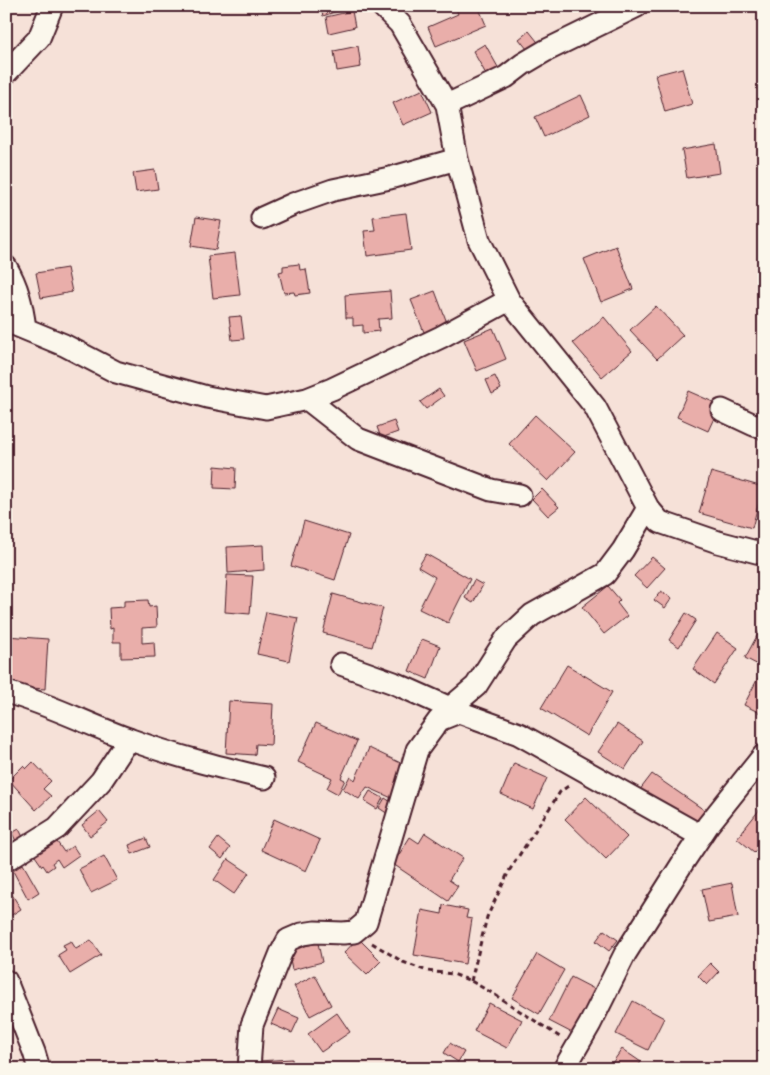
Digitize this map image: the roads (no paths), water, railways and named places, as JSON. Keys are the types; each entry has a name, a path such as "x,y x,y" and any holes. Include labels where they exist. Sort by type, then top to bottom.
{"street":[{"path":"6,73 38,38 52,6"},
{"path":"382,6 400,24 447,105 457,159 480,240 509,300 595,407 648,508 660,522 718,542 764,554"},
{"path":"447,105 506,77 545,51 637,6"},
{"path":"262,218 293,204 333,190 390,178 457,159"},
{"path":"6,267 14,281 22,305 16,324 64,345 116,372 198,395 266,408 307,399 441,337 509,300"},
{"path":"307,399 358,439 490,490 520,495"},
{"path":"722,410 754,426 764,428"},
{"path":"249,1069 252,1025 288,940 302,934 315,932 354,932 366,922 417,750 439,720 455,710 476,686 506,639 532,615 605,574 623,550 648,508"},
{"path":"341,664 394,683 455,710 519,734 701,836"},
{"path":"6,692 31,699 129,740 177,756 264,778"},
{"path":"6,860 57,828 101,781 129,740"},
{"path":"564,1069 590,1024 625,954 708,825 764,755"},
{"path":"6,981 39,1069"}]}
